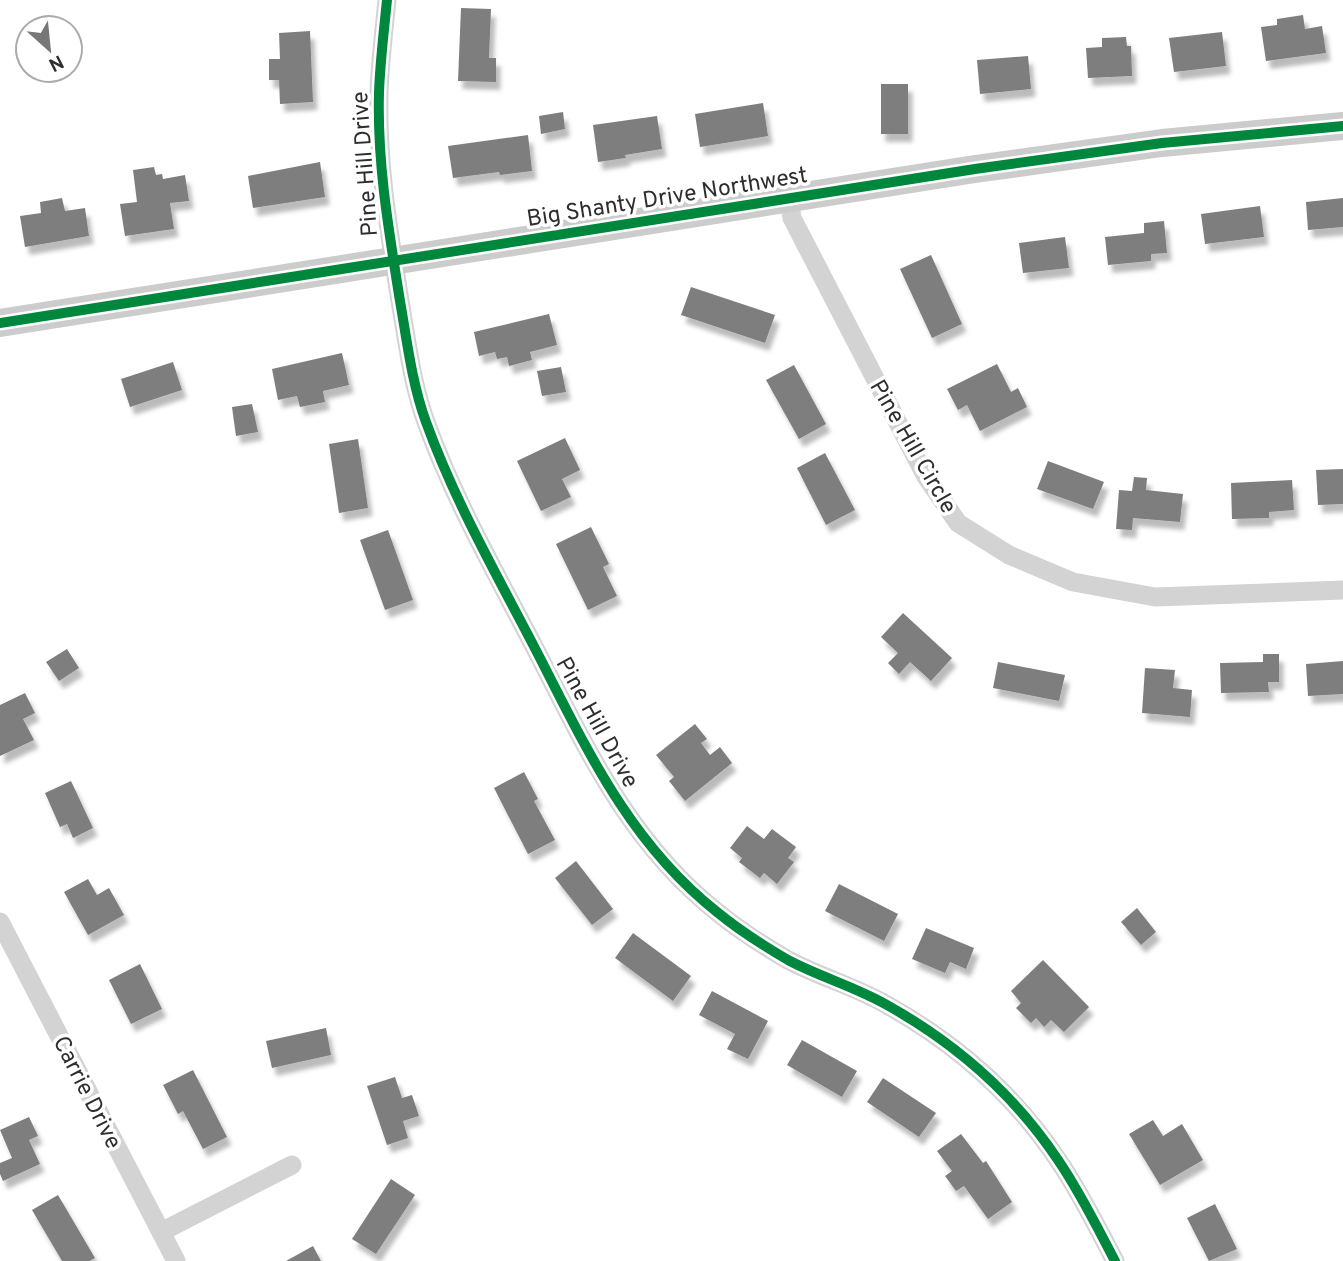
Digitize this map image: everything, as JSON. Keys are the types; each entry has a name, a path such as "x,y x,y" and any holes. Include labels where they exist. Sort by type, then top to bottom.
{"street":[{"name":"Pine Hill Drive","path":"387,0 379,92 383,189 409,356 424,418 442,464 587,753 613,796 649,844 684,883 717,912 789,961 883,1003 933,1033 978,1067 1012,1101 1056,1156 1081,1196 1115,1261"},
{"name":"Big Shanty Drive Northwest","path":"0,323 789,198 1162,143 1343,126"},
{"name":"Pine Hill Circle","path":"789,198 792,218 925,475 958,523 1009,555 1073,582 1155,597 1343,590"},
{"name":"Carrie Drive","path":"0,922 176,1261"},
{"path":"161,1232 292,1165"}],"building":[{"path":"461,8 491,9 489,58 496,58 496,82 458,81"},
{"path":"1303,15 1305,29 1322,26 1326,53 1266,61 1261,27 1277,25 1277,19"},
{"path":"310,31 313,102 280,104 279,80 269,80 269,59 280,59 279,33"},
{"path":"1222,32 1226,66 1174,72 1169,38"},
{"path":"1126,37 1127,46 1131,46 1132,76 1088,78 1086,48 1102,47 1102,38"},
{"path":"1028,56 1031,89 980,94 977,60"},
{"path":"881,84 908,84 908,134 881,134"},
{"path":"763,103 768,136 700,147 695,114"},
{"path":"563,112 565,129 541,134 539,116"},
{"path":"657,116 662,149 598,162 593,125"},
{"path":"528,135 532,171 453,178 448,146"},
{"path":"320,162 325,197 253,208 248,176"},
{"path":"154,167 156,175 162,174 163,179 185,175 189,201 170,203 174,229 125,236 120,204 137,202 133,170"},
{"path":"62,198 65,211 85,208 89,236 25,247 20,216 41,213 40,202"},
{"path":"1343,198 1343,227 1308,230 1306,202"},
{"path":"1260,206 1264,237 1205,244 1201,214"},
{"path":"1164,221 1167,253 1151,254 1151,261 1108,265 1105,237 1144,233 1144,223"},
{"path":"1065,237 1069,268 1023,273 1019,243"},
{"path":"931,255 962,324 932,338 900,269"},
{"path":"691,287 775,315 765,343 681,315"},
{"path":"549,314 557,345 530,352 532,360 509,366 507,357 497,359 495,352 479,356 474,332"},
{"path":"342,353 349,385 323,391 325,402 300,407 297,396 278,400 272,369"},
{"path":"173,362 182,390 130,407 121,379"},
{"path":"997,364 1011,392 1018,388 1027,407 980,431 967,405 958,410 947,389"},
{"path":"794,365 826,424 799,439 766,380"},
{"path":"561,367 566,392 542,396 537,371"},
{"path":"252,404 258,432 236,436 232,407"},
{"path":"565,438 580,470 562,479 571,497 541,511 517,461"},
{"path":"358,439 368,508 339,513 329,444"},
{"path":"825,453 855,510 826,525 797,468"},
{"path":"1048,461 1104,482 1093,509 1037,489"},
{"path":"1343,469 1343,504 1318,505 1316,470"},
{"path":"1134,477 1147,478 1146,490 1183,494 1180,522 1133,518 1132,530 1116,529 1119,490 1132,491"},
{"path":"1292,480 1294,510 1269,512 1269,518 1232,519 1231,483"},
{"path":"591,527 609,564 603,567 617,596 588,610 556,544"},
{"path":"388,530 413,600 385,610 360,540"},
{"path":"903,613 952,658 931,681 910,662 899,674 888,663 898,653 881,637"},
{"path":"67,649 79,668 59,681 46,662"},
{"path":"1263,654 1279,654 1279,682 1268,682 1269,692 1221,693 1220,663 1263,662"},
{"path":"1343,661 1343,694 1308,696 1306,664"},
{"path":"998,662 1065,675 1059,701 993,688"},
{"path":"1145,668 1175,670 1173,688 1192,690 1190,717 1142,713"},
{"path":"25,693 35,713 23,719 34,740 0,756 0,705"},
{"path":"695,724 707,739 701,743 710,755 720,747 732,763 685,801 669,781 674,777 656,755"},
{"path":"524,772 538,799 534,801 555,840 528,854 494,788"},
{"path":"71,781 93,828 73,838 67,824 60,827 45,793"},
{"path":"747,826 764,839 772,829 796,847 788,858 794,862 777,884 764,873 760,878 739,862 742,858 730,848"},
{"path":"576,861 613,909 592,925 555,878"},
{"path":"88,879 97,895 109,888 124,915 88,935 64,892"},
{"path":"839,884 898,914 884,941 825,911"},
{"path":"1137,908 1156,932 1141,945 1121,922"},
{"path":"926,928 974,948 966,969 950,962 945,973 912,959"},
{"path":"633,933 691,976 673,1001 615,958"},
{"path":"1043,960 1089,1007 1064,1032 1051,1020 1044,1027 1036,1018 1031,1023 1016,1008 1021,1003 1011,991"},
{"path":"140,964 162,1009 131,1024 109,980"},
{"path":"712,991 768,1021 748,1059 727,1049 735,1034 699,1015"},
{"path":"326,1028 331,1055 272,1068 266,1041"},
{"path":"802,1040 857,1071 842,1097 787,1065"},
{"path":"193,1070 227,1137 203,1149 183,1111 178,1114 163,1085"},
{"path":"395,1077 402,1098 412,1095 419,1116 403,1121 408,1138 387,1145 367,1086"},
{"path":"883,1078 936,1113 919,1137 867,1102"},
{"path":"29,1117 38,1136 29,1140 40,1164 3,1181 0,1163 12,1158 0,1130"},
{"path":"1153,1120 1163,1136 1182,1124 1203,1160 1160,1185 1129,1134"},
{"path":"961,1134 983,1163 986,1161 1012,1202 988,1219 964,1186 956,1191 945,1176 952,1171 937,1151"},
{"path":"391,1179 415,1195 376,1254 352,1239"},
{"path":"58,1195 95,1258 89,1261 62,1261 32,1210"},
{"path":"1215,1204 1237,1249 1209,1261 1187,1218"},
{"path":"313,1246 321,1261 286,1261"}],"cycle path":[{"path":"387,0 379,93 382,171 396,275 417,393 438,453 465,513 595,763 615,796 660,858 717,912 788,960 875,999 912,1020 959,1053 1002,1092 1041,1136 1058,1160 1115,1261"},
{"path":"0,323 975,169 1162,143 1343,126"}]}
